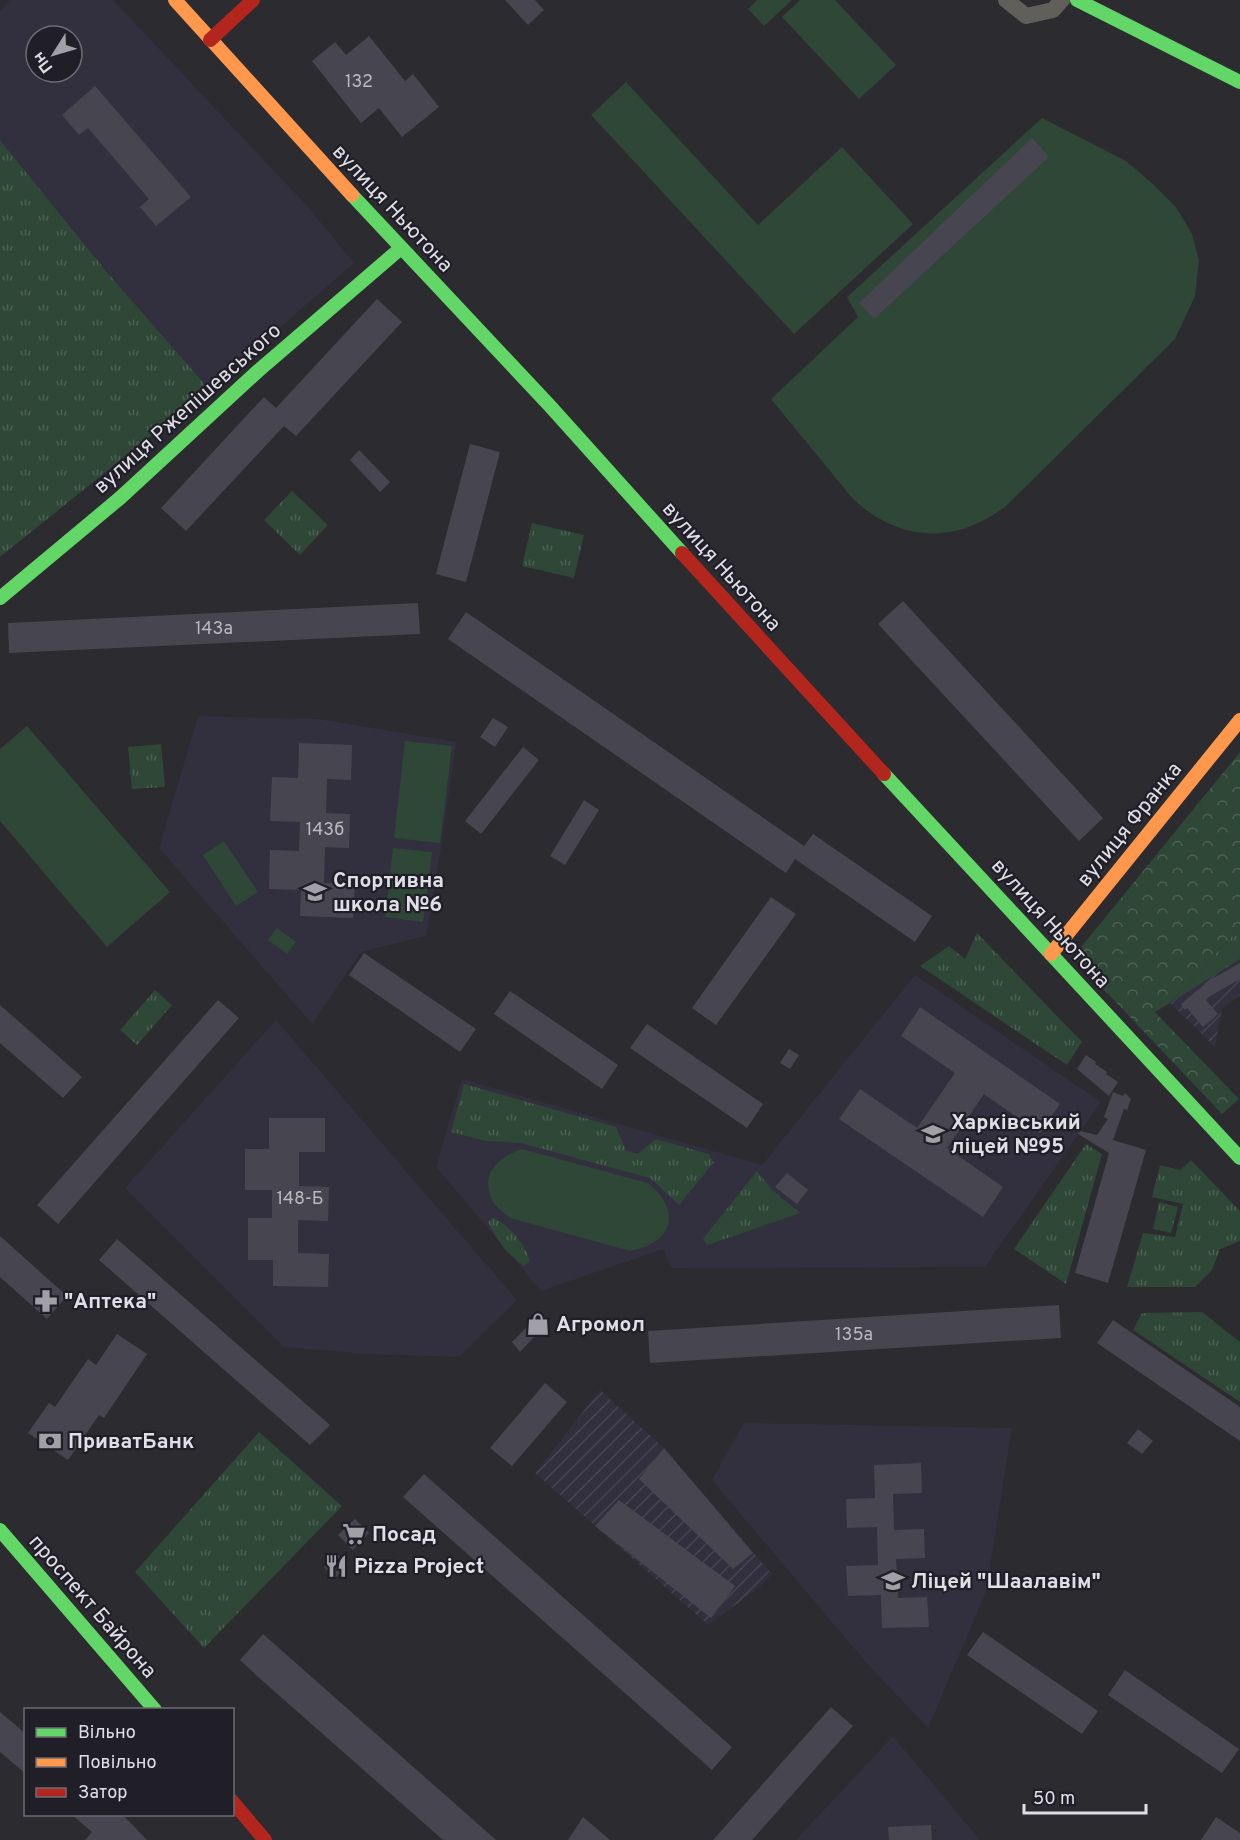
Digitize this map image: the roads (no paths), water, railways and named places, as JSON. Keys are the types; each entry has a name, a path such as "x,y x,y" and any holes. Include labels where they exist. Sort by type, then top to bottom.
{"street":[{"name":"вулиця Ньютона","path":"175,0 401,248 550,406 800,684 1240,1158"},
{"path":"210,40 253,0"},
{"path":"1006,0 1026,16 1053,10 1062,0"},
{"path":"1077,0 1240,82"},
{"name":"вулиця Ржепішевського","path":"0,598 120,498 258,371 401,248"},
{"name":"вулиця Франка","path":"1051,954 1240,720"},
{"name":"проспект Байрона","path":"0,1530 153,1708"},
{"path":"234,1803 265,1840"},
{"path":"243,1840 255,1828"}],"place":[{"name":"Спортивна школа №6","path":"315,892"},
{"name":"Харківський ліцей №95","path":"933,1134"},
{"name":"\"Аптека\"","path":"46,1301"},
{"name":"Агромол","path":"538,1324"},
{"name":"ПриватБанк","path":"50,1441"},
{"name":"Посад","path":"354,1534"},
{"name":"Pizza Project","path":"336,1566"},
{"name":"Ліцей \"Шаалавім\"","path":"893,1581"}]}
